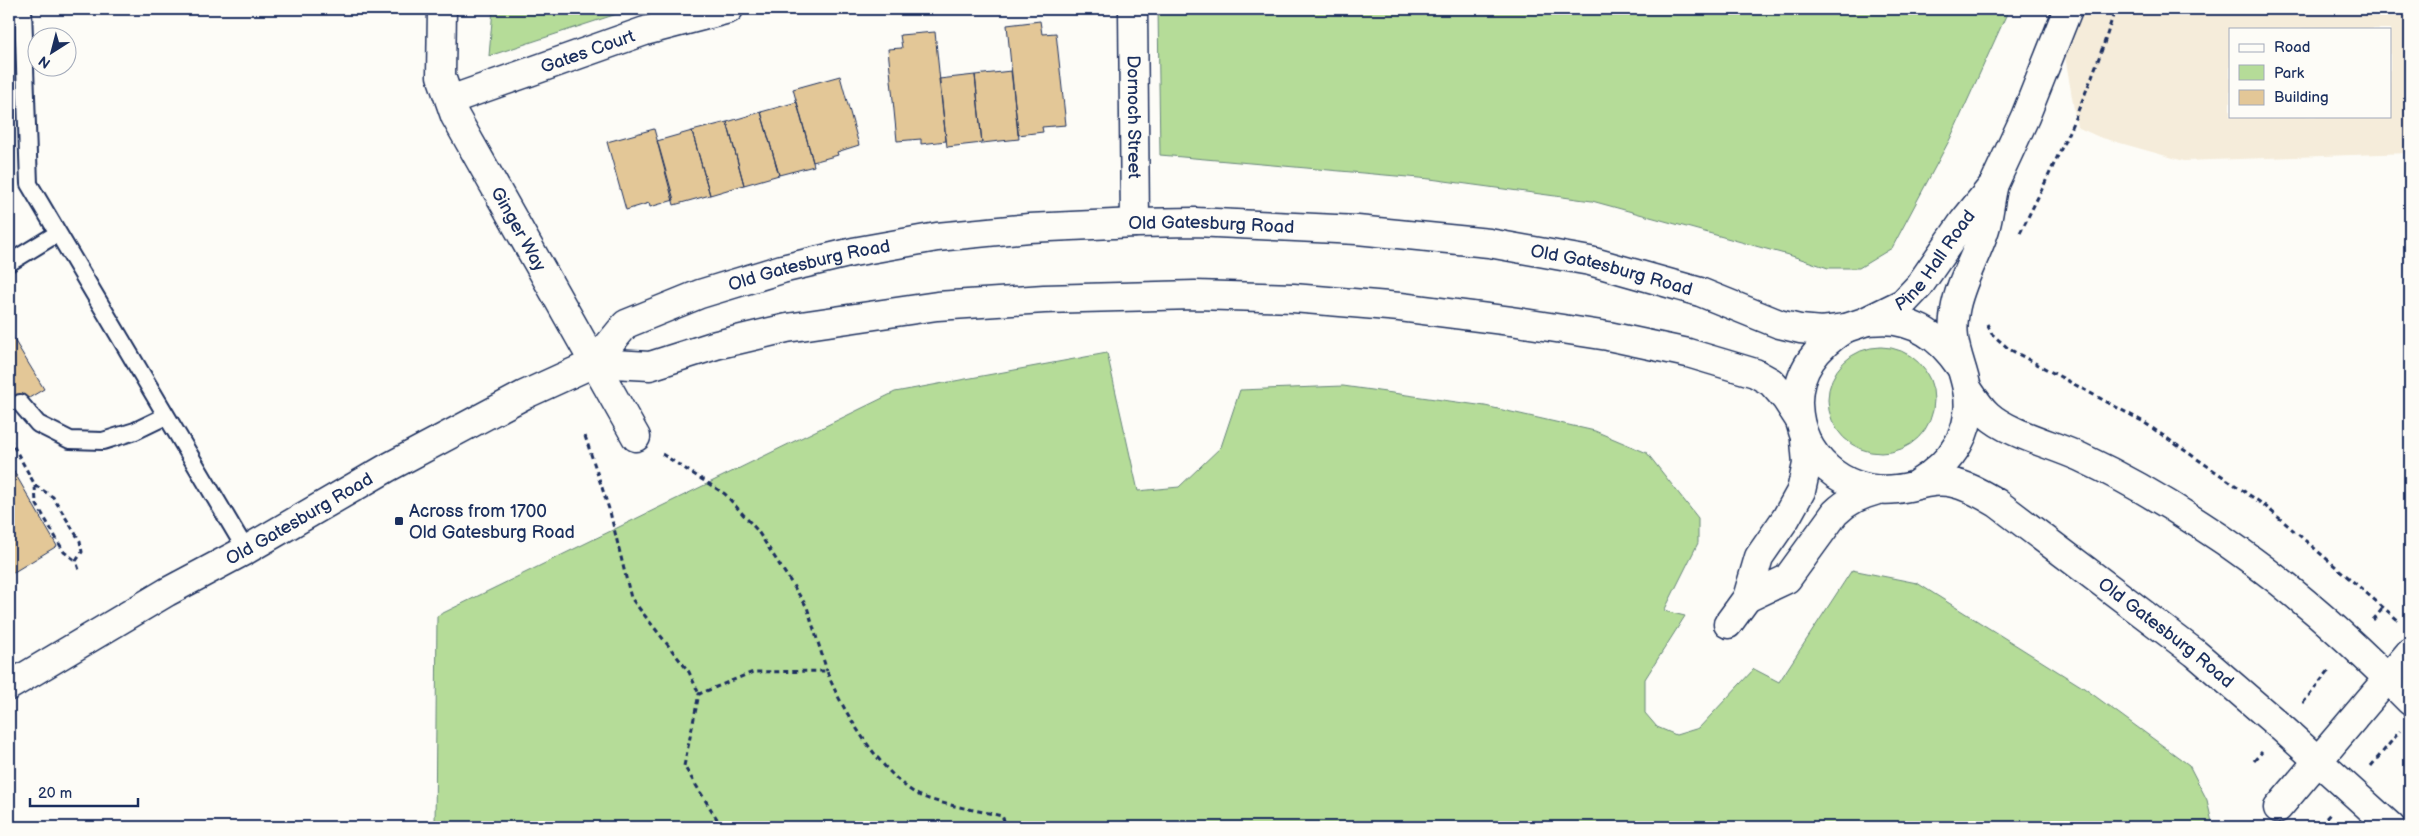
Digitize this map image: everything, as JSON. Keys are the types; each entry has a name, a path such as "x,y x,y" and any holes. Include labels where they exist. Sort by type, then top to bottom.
{"street":[{"name":"Ginger Way","path":"442,9 441,76 455,116 636,437"},
{"name":"Gates Court","path":"450,100 645,31 729,9"},
{"name":"Dornoch Street","path":"1133,9 1135,223"},
{"name":"Pine Hall Road","path":"1728,624 1747,598 1759,557 1786,518 1801,491 1807,464 1799,392 1807,366 1824,344 1855,325 1902,304 1919,286 1964,221 1994,184 2026,117 2068,9"},
{"name":"Pine Hall Road","path":"1918,483 1935,473 1949,460 1959,444 1966,426 1969,407 1954,343 1955,308 1985,228 1994,184"},
{"name":"Old Gatesburg Road","path":"9,686 167,592 246,550 387,468 524,395 594,363 626,324 700,294 782,269 852,252 937,237 1029,228 1195,222 1358,230 1490,243 1590,261 1648,276 1700,292 1779,324 1800,330 1822,331 1892,320 1919,327 1942,343 1988,415 2005,427 2080,457 2142,488 2201,525 2260,568 2311,609 2388,678 2410,701"},
{"name":"Old Gatesburg Road","path":"594,363 650,366 716,345 787,328 937,306 1063,298 1194,295 1293,298 1400,307 1608,336 1688,353 1755,373 1771,382 1786,399 1813,453 1834,475 1863,488 1878,490"},
{"name":"Old Gatesburg Road","path":"1918,483 1952,483 1974,490 1997,503 2194,653 2318,760 2390,827"},
{"path":"1878,490 1898,489 1918,483"},
{"name":"Pine Hall Road","path":"1747,598 1787,579 1835,513 1844,504 1859,495 1878,490"},
{"path":"2278,808 2410,652"}],"lane":[{"path":"23,9 29,184 246,550"},
{"path":"9,263 58,233"},
{"path":"20,403 38,424 70,440 103,441 135,431 166,416"}],"path":[{"path":"2016,239 2082,103 2103,49 2115,9"},
{"path":"1986,321 1992,334 2010,348 2142,421 2264,505 2403,626"},
{"path":"585,436 610,512 632,598 689,672 699,694 684,766 722,827"},
{"path":"636,437 725,494 757,530 806,607 833,690 857,730 892,774 922,796 1002,816 1007,827"},
{"path":"9,438 36,485 54,497 80,541 82,552 76,561"},
{"path":"36,485 36,503 64,552 76,561 79,570"},
{"path":"2300,707 2334,664"},
{"path":"699,694 753,672 827,670"},
{"path":"2365,773 2402,728"}],"shaded area":[{"path":"2068,9 2410,9 2410,153 2184,161 2099,137 2077,127 2061,32"}],"green space":[{"path":"493,9 632,9 489,56"},
{"path":"1158,9 2009,9 1950,139 1892,248 1859,268 1828,268 1792,256 1592,201 1430,179 1160,155"},
{"path":"1881,347 1901,351 1919,362 1930,380 1934,400 1930,420 1919,438 1901,449 1881,453 1861,449 1843,438 1832,420 1828,400 1832,380 1843,362 1861,351"},
{"path":"1107,353 1138,491 1179,487 1221,447 1240,390 1343,386 1485,406 1595,431 1647,453 1698,518 1698,543 1664,611 1685,616 1645,679 1645,713 1657,727 1676,735 1699,728 1754,669 1779,682 1852,570 1917,583 2084,688 2189,765 2207,800 2213,827 435,827 437,616 895,392"}],"building":[{"path":"1040,21 1042,34 1056,33 1066,125 1042,127 1043,132 1018,135 1007,25"},
{"path":"935,32 946,141 921,144 921,139 897,141 888,49 902,48 900,35"},
{"path":"1011,71 1019,139 982,143 975,75"},
{"path":"975,75 982,143 947,147 939,79"},
{"path":"840,76 859,145 837,152 838,155 813,162 793,89"},
{"path":"797,102 814,166 779,175 761,112"},
{"path":"761,112 779,175 744,185 727,122"},
{"path":"727,122 744,185 710,195 692,131"},
{"path":"654,129 674,200 650,207 649,203 626,210 607,142"},
{"path":"692,131 710,195 674,205 657,141"},
{"path":"9,334 44,389 9,410"},
{"path":"9,463 57,546 9,575"}],"place":[{"name":"Across from 1700 Old Gatesburg Road","path":"399,521"}]}
